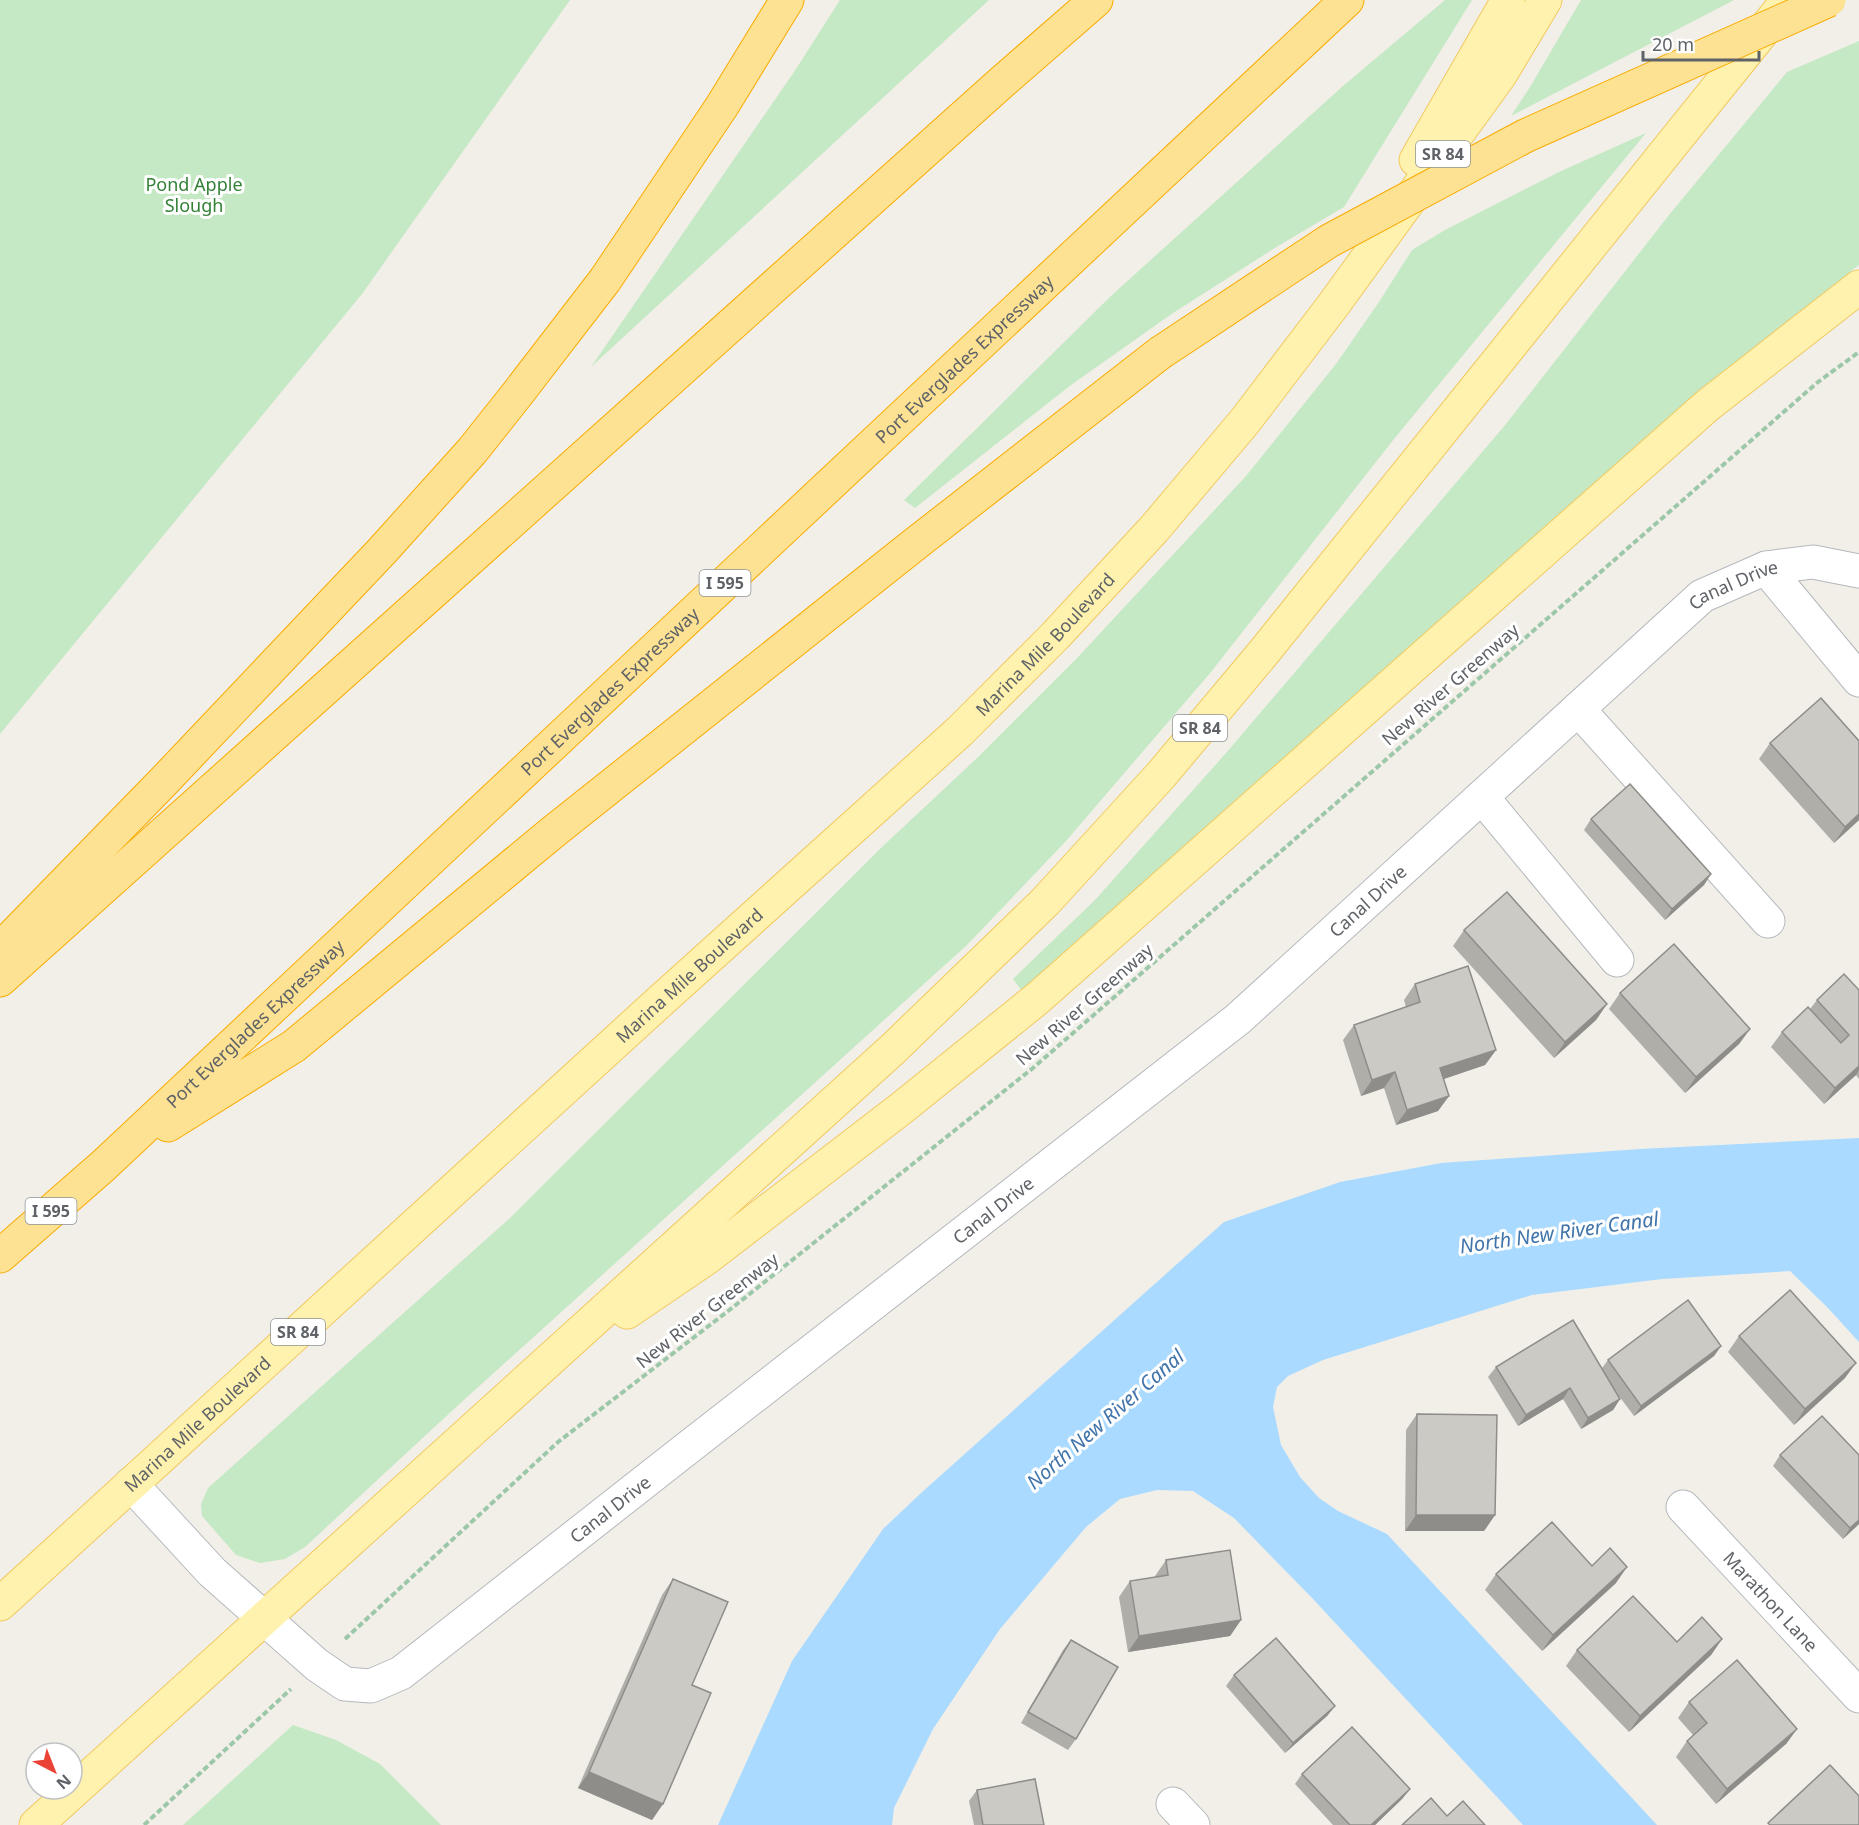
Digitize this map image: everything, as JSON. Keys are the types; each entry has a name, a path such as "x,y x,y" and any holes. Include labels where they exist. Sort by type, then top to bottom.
{"highway":[{"path":"0,949 164,781 382,551 472,451 605,280 722,106 787,0"},
{"path":"0,980 1096,0"},
{"name":"Port Everglades Expressway","path":"0,1256 103,1166 1347,0"},
{"path":"103,1166 294,1046 562,825 915,544 1160,353 1329,241 1525,135 1829,0"}],"main road":[{"path":"1334,304 1508,0"},
{"name":"SR 84","path":"1334,304 1500,75 1545,0"},
{"name":"SR 84","path":"36,1825 894,1048 1045,902 1146,792 1286,624 1788,0"},
{"path":"529,1378 708,1257 903,1107 1038,998 1708,405 1859,286"},
{"name":"Marina Mile Boulevard","path":"0,1604 657,1004 960,731 1055,636 1154,529 1245,422 1334,304"}],"street":[{"name":"Canal Drive","path":"131,1484 212,1572 317,1665 345,1684 371,1686 401,1673 1238,1019 1702,596 1766,568 1813,562 1859,571"},
{"path":"1766,568 1859,680"},
{"path":"1578,709 1768,921"},
{"path":"1482,797 1617,960"},
{"name":"Marathon Lane","path":"1683,1507 1859,1696"}],"path":[{"name":"New River Greenway","path":"144,1825 558,1442 732,1308 1033,1068 1791,405 1859,352"}],"green space":[{"name":"Pond Apple Slough","path":"0,0 570,0 362,294 0,734"},
{"path":"840,0 989,0 591,367 796,69"},
{"path":"1445,0 1472,0 1344,207 1173,313 1071,385 915,508 904,500 1112,295 1343,86"},
{"path":"1581,0 1734,0 1511,116"},
{"path":"1859,41 1859,265 1727,369 1572,504 1025,995 1013,979 1095,900 1227,752 1506,424 1669,215 1787,72"},
{"path":"1646,133 1394,439 1211,672 1066,841 967,945 454,1409 305,1547 285,1559 260,1563 236,1555 202,1516 201,1504 208,1488 511,1217 882,847 975,760 1079,656 1246,476 1336,364 1412,250 1445,230 1559,172"},
{"path":"293,1725 336,1740 380,1764 441,1825 183,1825"}],"water":[{"name":"North New River Canal","path":"1859,1138 1859,1342 1790,1271 1662,1279 1532,1295 1323,1360 1288,1376 1277,1387 1273,1407 1281,1445 1300,1477 1319,1498 1338,1511 1387,1534 1657,1825 1523,1825 1313,1599 1234,1518 1193,1491 1157,1490 1120,1499 1086,1527 1000,1629 933,1729 894,1808 892,1825 718,1825 792,1661 883,1529 1224,1222 1340,1182 1441,1163 1640,1149"}],"building":[{"path":"1821,698 1859,741 1859,814 1845,827 1770,743"},
{"path":"1630,784 1711,874 1672,909 1591,819"},
{"path":"1507,892 1607,1004 1565,1042 1464,930"},
{"path":"1674,944 1750,1029 1696,1077 1620,993"},
{"path":"1468,966 1496,1050 1440,1068 1449,1096 1407,1110 1395,1072 1372,1080 1354,1025 1420,1002 1415,984"},
{"path":"1844,974 1859,990 1859,1066 1835,1088 1782,1032 1808,1007 1841,1043 1849,1035 1817,1000"},
{"path":"1790,1290 1856,1363 1805,1409 1739,1336"},
{"path":"1688,1300 1721,1346 1641,1406 1608,1360"},
{"path":"1573,1320 1620,1399 1588,1418 1570,1388 1526,1415 1496,1367"},
{"path":"1417,1414 1497,1415 1495,1515 1416,1515"},
{"path":"1822,1416 1859,1455 1859,1520 1850,1528 1780,1455"},
{"path":"1552,1522 1592,1566 1610,1548 1627,1567 1553,1635 1496,1574"},
{"path":"1230,1550 1241,1620 1139,1636 1130,1581 1168,1575 1166,1560"},
{"path":"673,1579 728,1602 692,1685 711,1693 663,1804 589,1772"},
{"path":"1633,1596 1677,1642 1702,1617 1722,1639 1640,1716 1577,1650"},
{"path":"1276,1638 1335,1706 1293,1743 1234,1675"},
{"path":"1071,1640 1118,1667 1076,1739 1028,1712"},
{"path":"1737,1660 1797,1729 1727,1789 1687,1741 1707,1723 1689,1702"},
{"path":"1352,1727 1410,1789 1371,1825 1350,1825 1302,1774"},
{"path":"1830,1765 1859,1796 1859,1825 1770,1825 1768,1823"},
{"path":"1035,1779 1044,1825 983,1825 977,1790"},
{"path":"1431,1798 1447,1816 1463,1801 1485,1825 1402,1825"}]}
